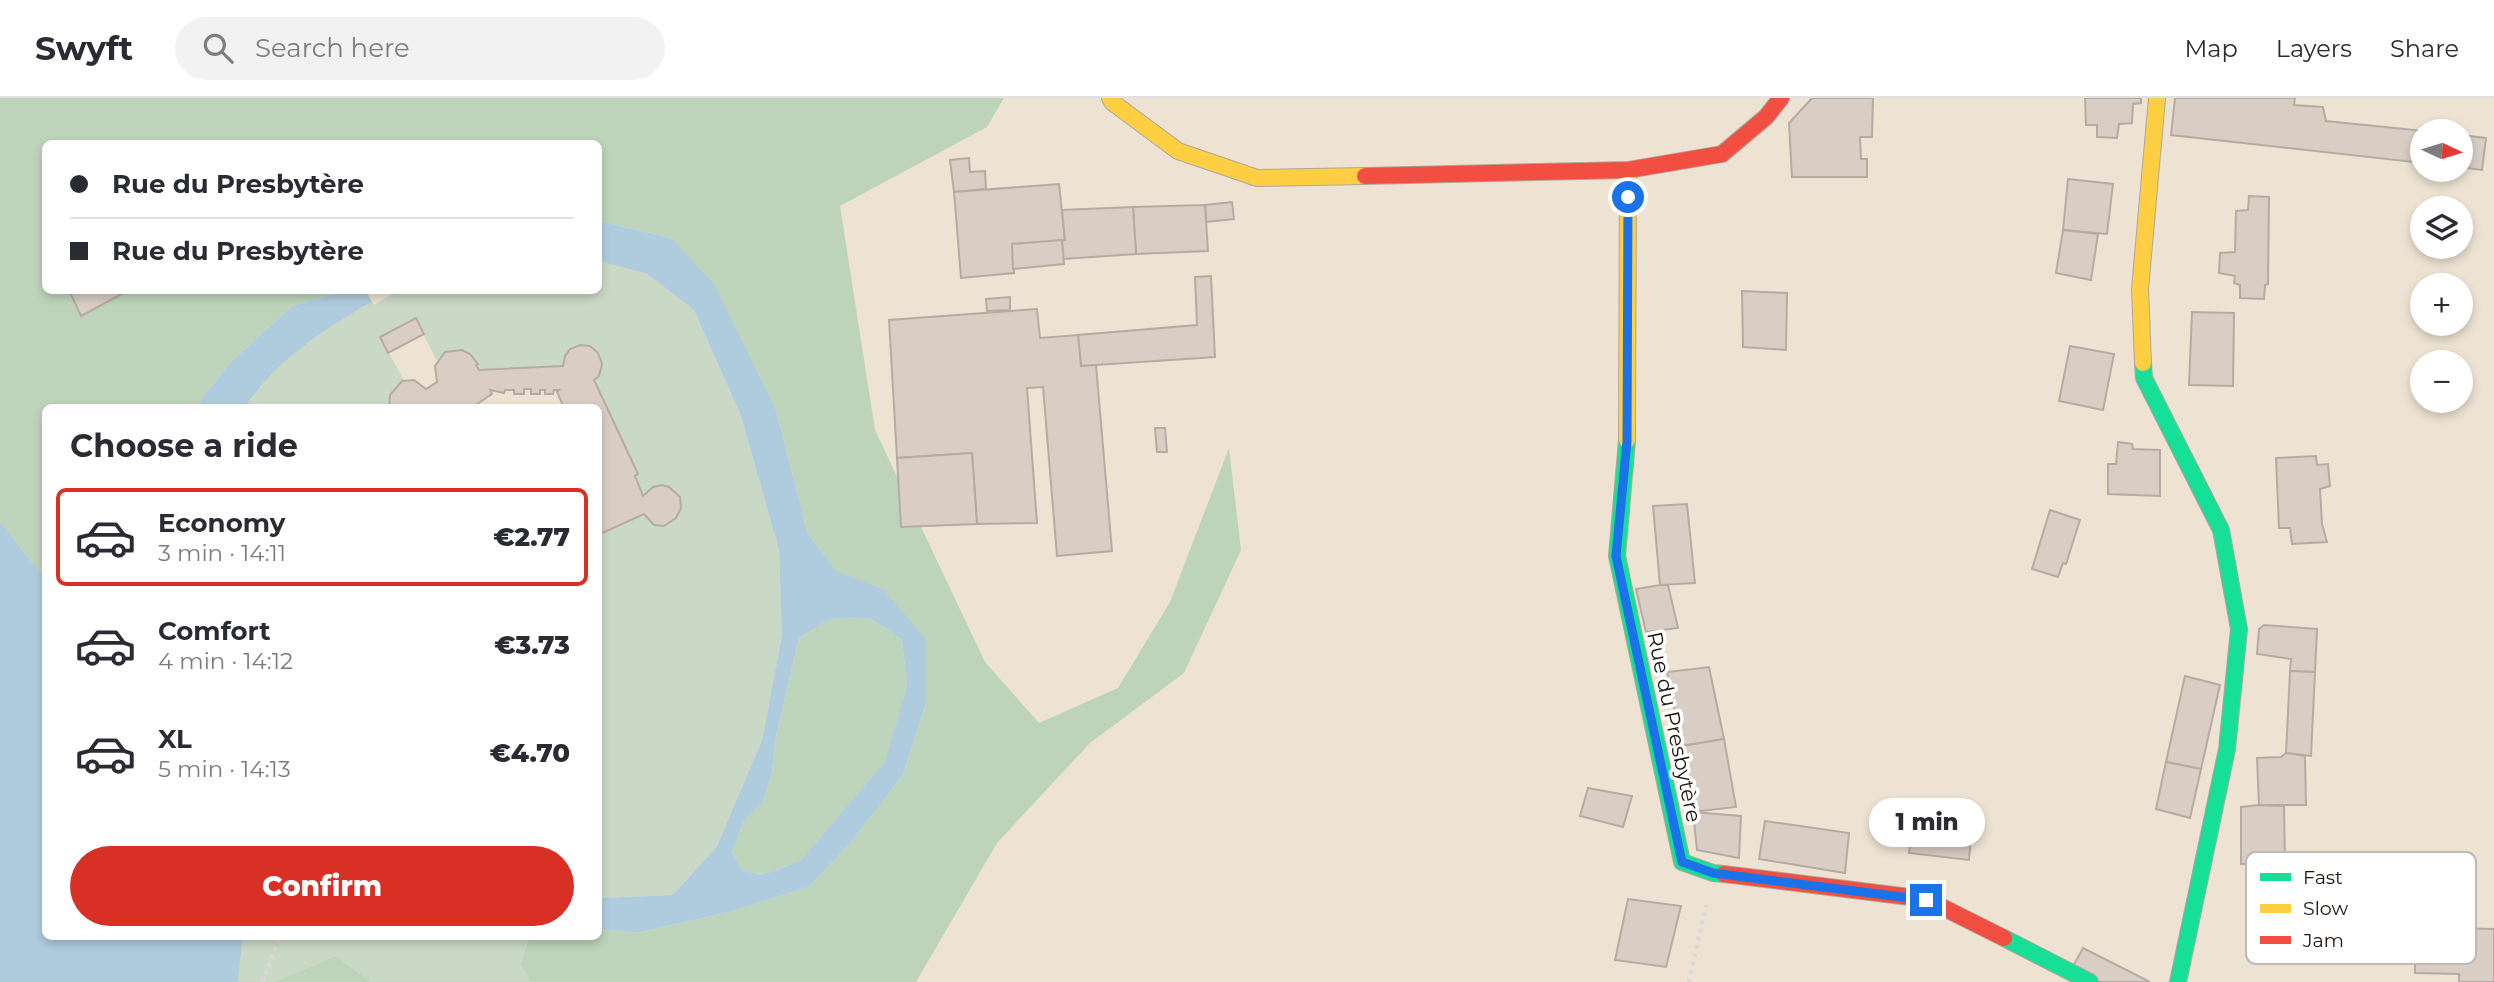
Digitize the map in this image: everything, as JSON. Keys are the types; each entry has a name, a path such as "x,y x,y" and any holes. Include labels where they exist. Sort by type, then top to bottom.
{"street":[{"path":"1110,98 1112,103 1178,151 1256,178 1628,170 1722,154 1766,117 1781,98"},
{"path":"2157,98 2140,289 2144,378 2221,530 2239,629 2227,749 2178,982"},
{"name":"Rue du Presbytère","path":"1628,170 1627,441 1616,556 1682,862 1713,873 1926,900 2090,982"}],"path":[{"path":"1689,982 1713,873"},
{"path":"262,982 278,940"}],"green space":[{"path":"0,98 1004,98 987,127 840,206 875,430 985,662 1039,723 1118,688 1170,602 1229,448 1241,550 1184,673 1090,743 997,843 916,982 530,982 521,964 528,940 602,940 602,929 637,933 729,912 809,887 851,842 903,775 926,703 883,589 836,572 808,534 776,410 671,238 602,222 602,140 42,140 42,294 333,294 292,306 233,360 199,404 42,404 42,574 0,522"},
{"path":"602,262 647,274 694,310 741,416 779,550 782,635 762,740 717,846 673,895 602,898 602,534 644,514 654,525 671,521 679,509 680,497 669,487 653,487 643,496 635,476 638,473 594,380 600,372 600,358 590,346 570,349 563,366 479,370 475,358 462,350 445,352 437,361 415,318 380,337 404,380 392,391 389,404 247,404 287,358 331,325 387,294 602,294"},
{"path":"869,618 902,640 907,686 886,762 800,861 761,875 742,870 732,852 745,819 764,800 799,638 830,619"},
{"path":"243,940 528,940 521,964 530,982 371,982 336,956 274,982 238,982"},
{"path":"336,956 371,982 274,982"}],"water":[{"path":"602,222 671,238 714,284 776,410 808,534 836,571 883,589 926,639 926,703 903,775 851,842 809,887 729,912 637,933 602,929 602,898 673,895 717,846 762,740 782,635 779,550 741,416 694,310 647,274 602,262","holes":["869,618 902,640 907,686 885,762 800,861 761,875 742,870 732,852 745,819 764,800 799,638 830,619"]},
{"path":"387,294 330,327 292,355 247,404 199,404 233,360 292,306 331,295"},
{"path":"0,522 42,574 42,940 243,940 238,982 0,982"}],"pier":[{"path":"368,294 392,294 374,305"}],"building":[{"path":"1812,98 1873,98 1872,137 1860,137 1861,159 1867,159 1867,177 1792,177 1789,123"},
{"path":"2085,98 2141,98 2141,103 2133,104 2132,123 2119,124 2117,138 2097,137 2097,125 2086,125"},
{"path":"2175,98 2295,98 2294,105 2323,107 2326,121 2410,130 2410,162 2171,135"},
{"path":"2473,136 2486,138 2482,170 2473,169"},
{"path":"969,158 970,172 985,171 986,189 954,192 950,160"},
{"path":"2068,179 2113,184 2107,234 2063,230"},
{"path":"1059,184 1065,240 1012,244 1014,273 961,278 954,192"},
{"path":"2249,196 2269,197 2268,284 2265,285 2264,299 2240,298 2240,285 2234,283 2235,276 2219,273 2220,253 2235,252 2236,211 2248,210"},
{"path":"1232,202 1234,219 1206,222 1205,205"},
{"path":"1205,205 1208,251 1136,254 1133,207"},
{"path":"1133,207 1136,254 1063,259 1062,240 1065,240 1062,210"},
{"path":"2063,230 2098,234 2091,280 2056,273"},
{"path":"1062,240 1064,264 1013,269 1012,244"},
{"path":"1211,276 1215,357 1081,366 1078,335 1197,325 1195,277"},
{"path":"1742,291 1787,293 1786,350 1743,347"},
{"path":"71,294 122,294 81,316"},
{"path":"1010,297 1010,310 987,311 986,299"},
{"path":"1037,309 1040,338 1078,335 1081,366 1096,365 1112,551 1057,556 1043,387 1027,388 1037,523 977,524 972,453 897,458 889,320"},
{"path":"2192,312 2234,313 2233,386 2189,385"},
{"path":"416,318 424,334 388,353 380,337"},
{"path":"580,345 590,346 598,353 602,364 599,376 594,380 638,474 635,476 643,496 653,487 662,485 669,487 680,497 681,508 676,518 664,526 654,525 644,514 602,533 602,404 562,404 557,392 559,390 554,390 553,394 545,394 545,390 540,390 540,394 531,394 531,389 524,389 524,394 514,394 514,390 505,390 504,393 490,390 492,394 477,404 389,404 390,395 402,381 414,380 426,389 437,382 435,366 445,352 462,350 470,354 479,370 563,366 570,349"},
{"path":"2070,346 2114,354 2103,410 2059,401"},
{"path":"1155,428 1165,428 1167,452 1157,452"},
{"path":"2118,442 2132,444 2133,449 2160,450 2160,496 2108,494 2108,464 2116,464"},
{"path":"972,453 977,524 901,527 897,458"},
{"path":"2316,456 2317,465 2328,464 2330,486 2320,489 2322,524 2327,542 2292,544 2290,528 2279,528 2276,458"},
{"path":"1687,504 1695,583 1660,585 1653,506"},
{"path":"2050,510 2080,520 2066,564 2063,563 2058,577 2032,569"},
{"path":"1668,585 1678,628 1646,632 1636,589"},
{"path":"2264,625 2317,629 2315,672 2290,671 2291,659 2257,654 2259,629"},
{"path":"1709,667 1724,739 1682,746 1667,672"},
{"path":"2290,671 2315,672 2311,756 2286,753"},
{"path":"2185,676 2220,685 2201,769 2166,762"},
{"path":"1724,739 1736,807 1693,812 1682,746"},
{"path":"2286,753 2305,756 2306,805 2259,805 2257,758 2281,757"},
{"path":"2166,762 2201,769 2190,818 2156,809"},
{"path":"1588,788 1632,796 1623,827 1580,816"},
{"path":"1916,805 1973,812 1969,860 1909,853"},
{"path":"2284,806 2285,852 2246,852 2246,864 2241,864 2241,807"},
{"path":"1693,812 1741,816 1739,858 1697,850"},
{"path":"1765,821 1849,833 1845,873 1759,859"},
{"path":"1628,899 1681,906 1666,967 1615,960"},
{"path":"2476,929 2494,929 2494,982 2459,982 2459,974 2415,973 2415,964 2476,964"},
{"path":"2083,948 2150,982 2098,982 2072,968"}],"traffic: fast":[{"path":"2143,363 2144,378 2221,530 2239,629 2227,749 2178,982"},
{"path":"1627,440 1617,556 1682,862 1724,874"},
{"path":"2004,938 2090,982"}],"traffic: slow":[{"path":"1110,98 1178,151 1257,178 1365,176"},
{"path":"2143,363 2140,289 2157,98"},
{"path":"1627,440 1628,170"}],"traffic: jam":[{"path":"1365,176 1628,170 1722,154 1766,117 1781,98"},
{"path":"1724,874 1926,899 2004,938"}],"route":[{"path":"1628,197 1627,441 1616,556 1682,862 1713,873 1926,900"}]}
